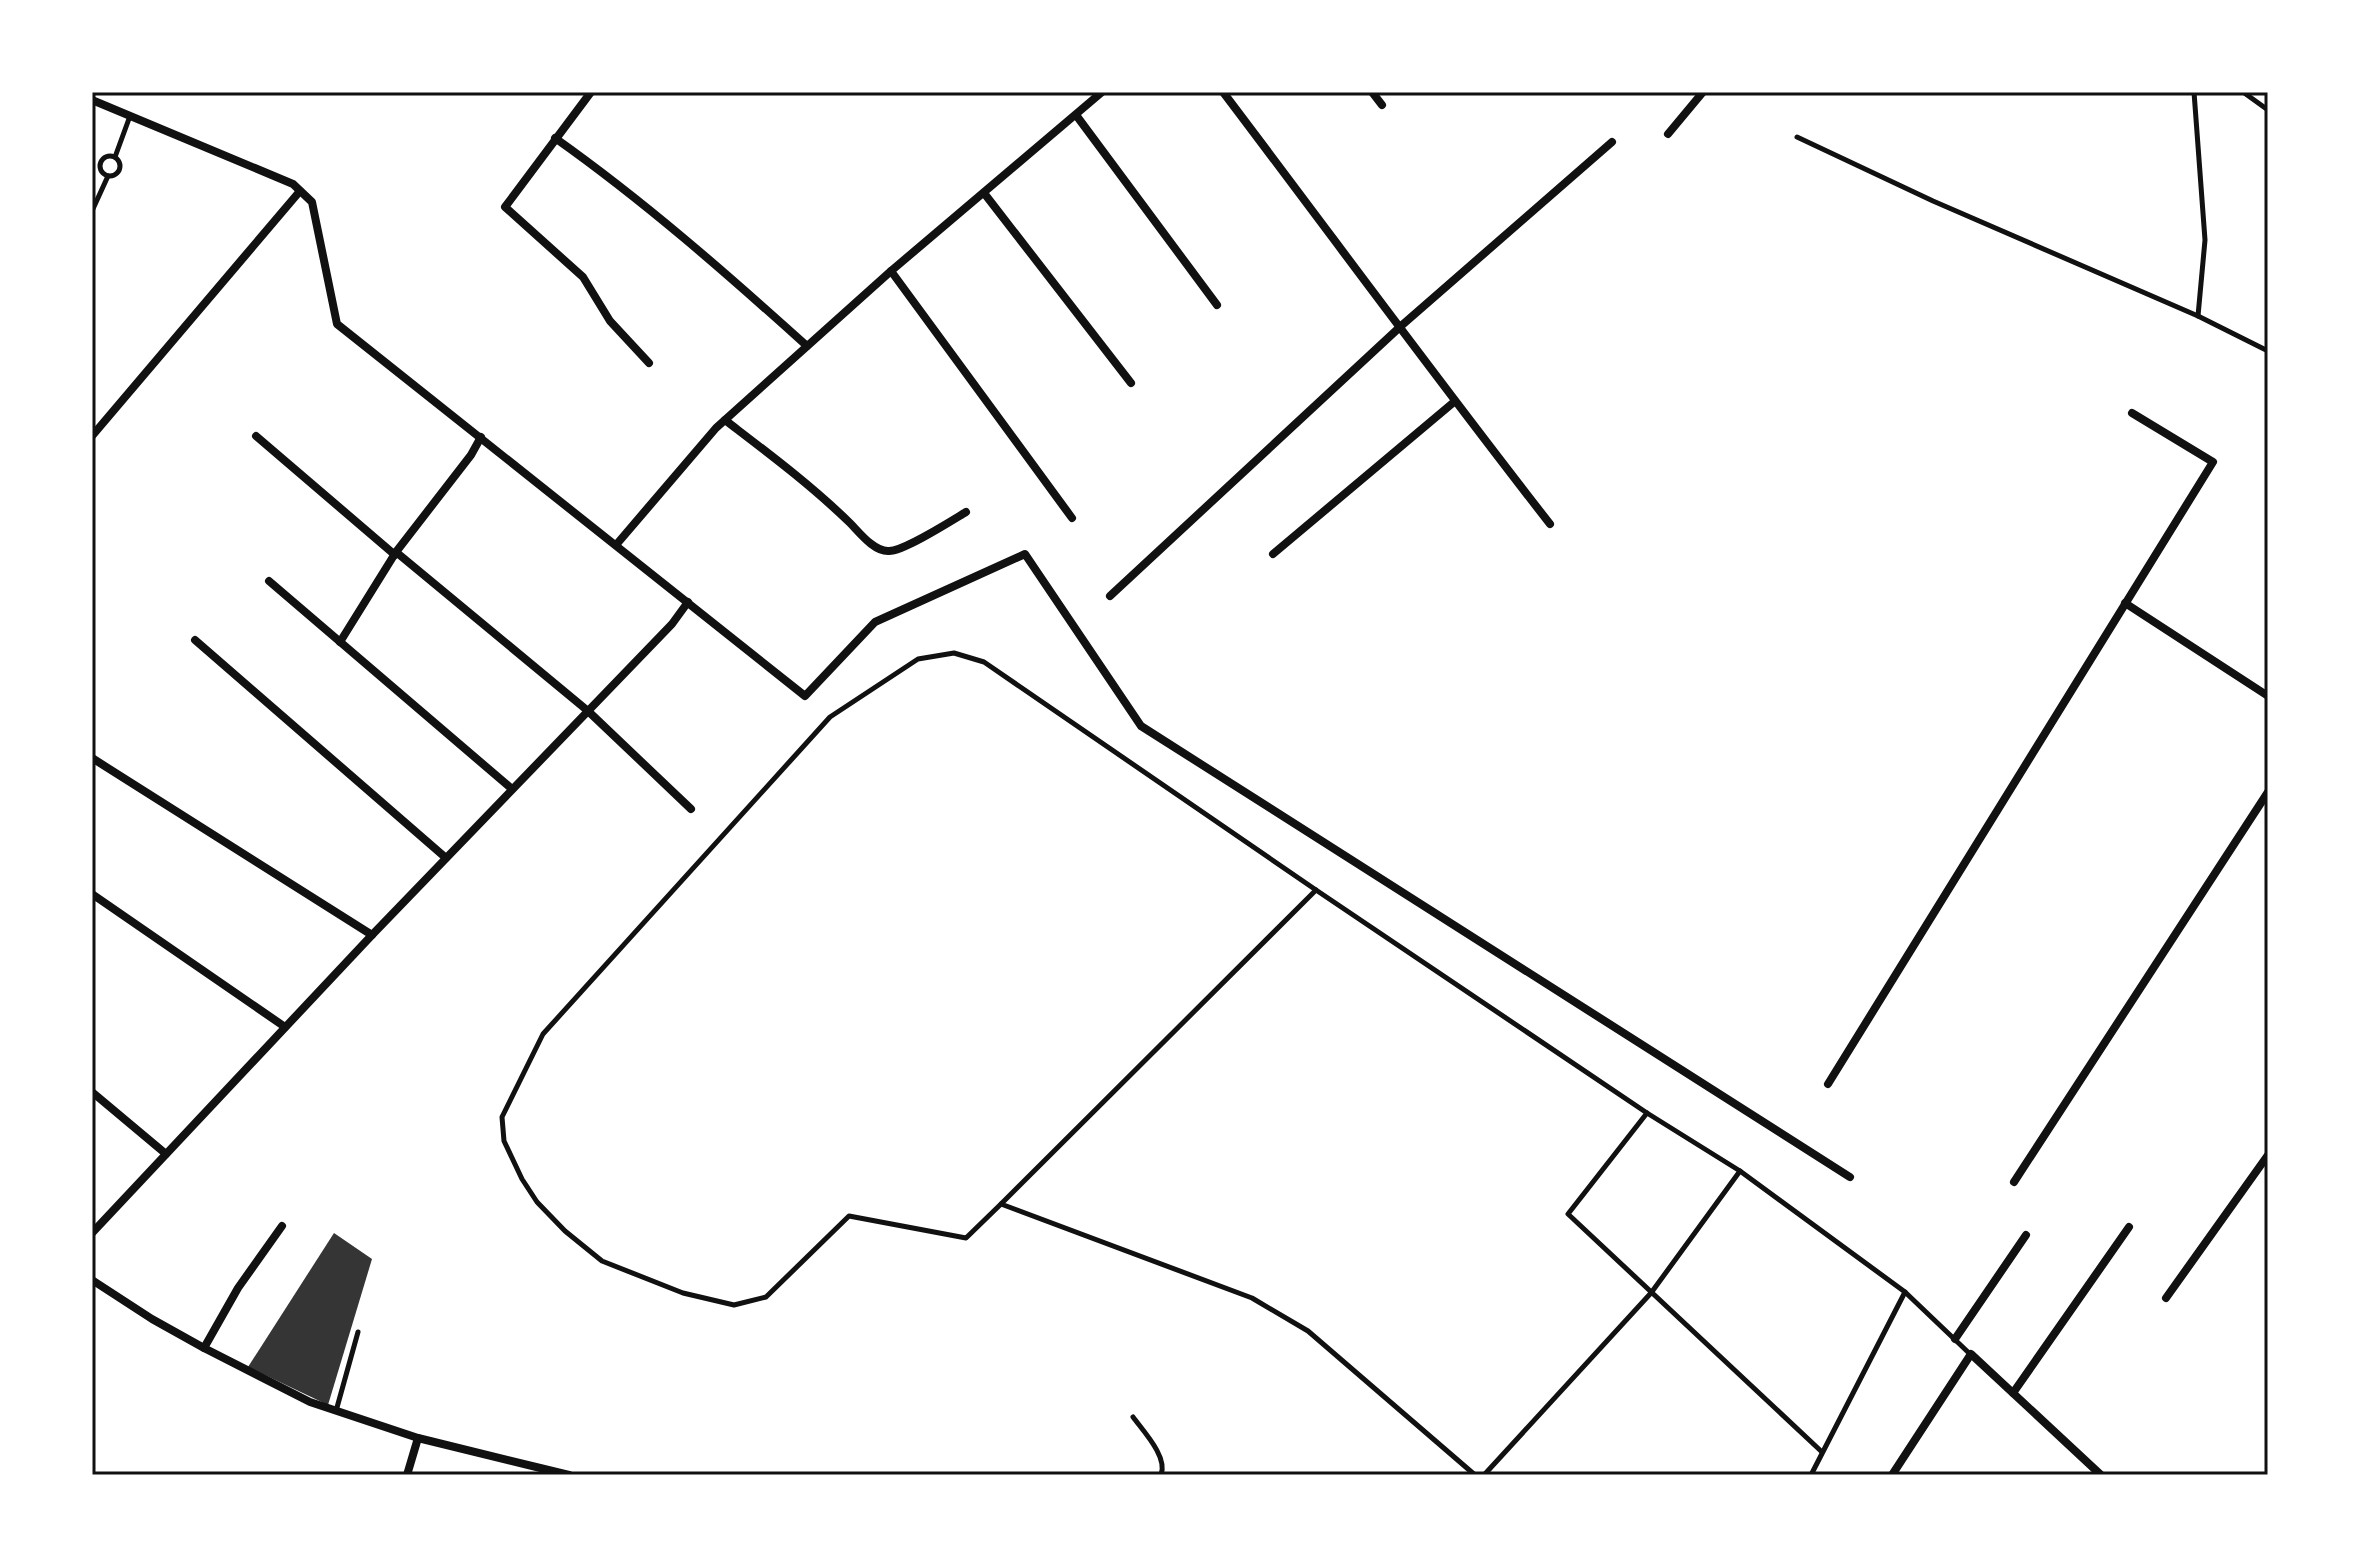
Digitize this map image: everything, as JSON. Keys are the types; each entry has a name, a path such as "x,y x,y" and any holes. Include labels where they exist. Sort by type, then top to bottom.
{"street":[{"path":"591,92 505,207 583,277 610,321 649,363"},
{"path":"616,545 725,420 891,271 1102,92"},
{"path":"1223,92 1401,326 1454,402 1550,524"},
{"path":"1372,92 1382,105"},
{"path":"1668,134 1703,92"},
{"path":"92,100 293,184 312,202 337,324 805,696 875,622 1025,554 1141,726 1850,1177"},
{"path":"1076,115 1217,305"},
{"path":"555,138 701,251 807,346"},
{"path":"1110,596 1401,326 1612,142"},
{"path":"92,436 300,191"},
{"path":"984,193 1131,383"},
{"path":"891,271 1072,518"},
{"path":"1273,554 1454,402"},
{"path":"1828,1084 2213,462 2132,413"},
{"path":"725,420 884,550 891,552 911,543 966,512"},
{"path":"256,436 588,711 691,809"},
{"path":"340,642 396,554 471,455 481,437"},
{"path":"269,581 512,789"},
{"path":"92,1233 372,935 672,624 688,602"},
{"path":"2125,603 2268,696"},
{"path":"195,640 446,858"},
{"path":"92,758 372,935"},
{"path":"2014,1182 2268,792"},
{"path":"92,894 285,1027"},
{"path":"92,1092 166,1154"},
{"path":"2166,1298 2268,1155"},
{"path":"204,1348 238,1288 282,1226"},
{"path":"2013,1393 2129,1227"},
{"path":"1955,1339 2026,1235"},
{"path":"92,1280 152,1319 310,1402 418,1438 569,1475"},
{"path":"1892,1475 1971,1354 2101,1475"},
{"path":"407,1475 418,1438"}],"lane":[{"path":"2194,92 2205,240 2198,316"},
{"path":"2243,92 2268,110"},
{"path":"115,157 130,116"},
{"path":"1797,137 1933,201 2198,316 2268,351"},
{"path":"105,157 115,157 121,168 116,175 108,176 101,171 100,164 105,157"},
{"path":"92,211 108,176"},
{"path":"1316,890 966,1238 849,1216 766,1297 734,1305 683,1293 602,1261 565,1231 537,1202 504,1141 502,1117 543,1034 830,717 918,659 954,653 984,662 1647,1113 1740,1171 1905,1292 1971,1354"},
{"path":"1647,1113 1568,1214 1822,1452"},
{"path":"1484,1475 1651,1293 1740,1171"},
{"path":"1001,1204 1252,1298 1308,1331 1475,1475"},
{"path":"1811,1475 1905,1292"},
{"path":"336,1411 358,1332"},
{"path":"1133,1417 1163,1461 1161,1475"}],"building":[{"path":"334,1233 372,1259 328,1405 248,1367"}]}
